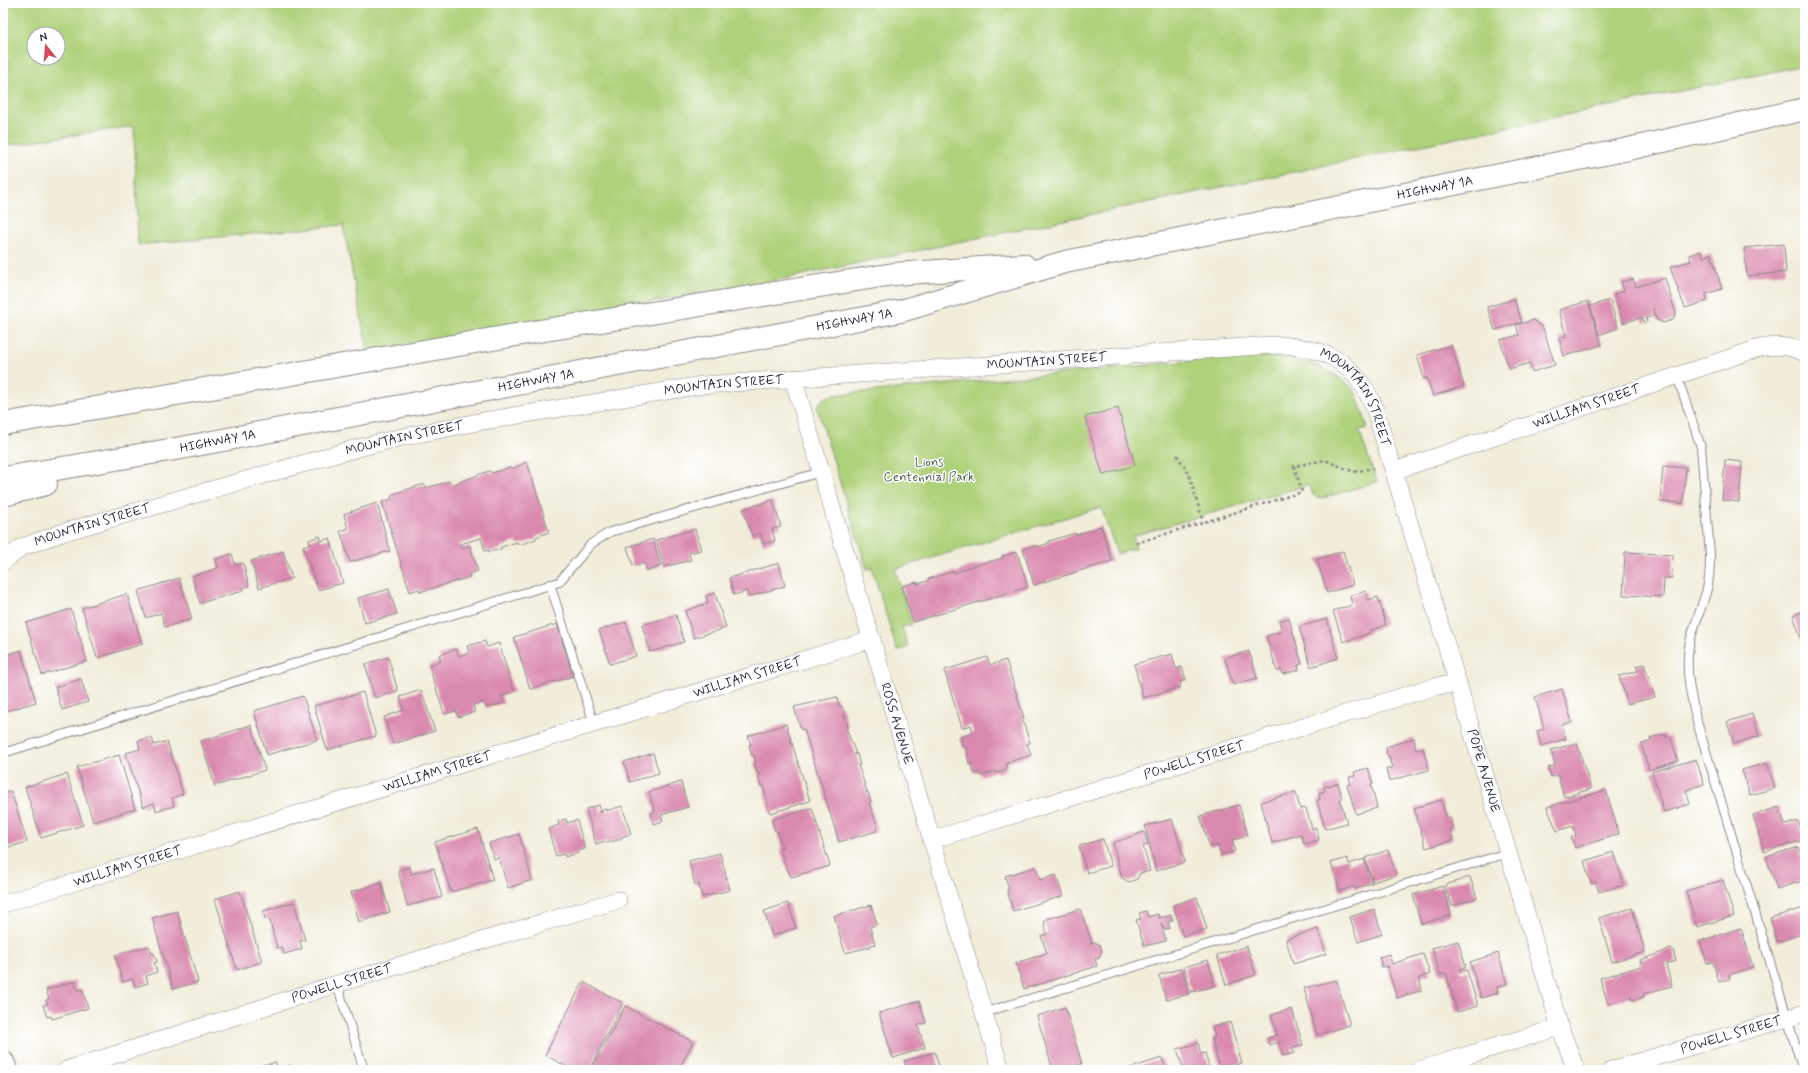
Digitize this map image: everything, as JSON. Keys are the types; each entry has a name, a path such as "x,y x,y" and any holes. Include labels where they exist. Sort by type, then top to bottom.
{"main road":[{"name":"HIGHWAY 1A","path":"3,478 181,448 901,311 1065,262 1624,150 1805,110"},
{"name":"HIGHWAY 1A","path":"3,424 539,331 894,274 1065,262"},
{"path":"3,495 181,448"}],"street":[{"name":"MOUNTAIN STREET","path":"3,562 22,547 64,532 312,460 398,438 483,421 652,392 703,385 794,378 1273,345 1299,346 1318,350 1344,365 1362,384 1374,406 1394,471"},
{"name":"WILLIAM STREET","path":"1394,471 1759,348 1780,346 1799,350 1805,353"},
{"name":"ROSS AVENUE","path":"794,378 1001,1070"},
{"name":"POPE AVENUE","path":"1394,471 1507,853 1560,1027 1576,1070"},
{"name":"WILLIAM STREET","path":"3,904 872,639"},
{"name":"POWELL STREET","path":"931,840 1437,686 1458,684"},
{"name":"POWELL STREET","path":"66,1070 337,984 618,900"},
{"name":"POWELL STREET","path":"1611,1070 1805,1013"},
{"path":"1419,1070 1560,1027"}],"lane":[{"path":"1677,376 1701,447 1710,554 1708,585 1689,645 1687,664 1689,688 1697,722 1803,1070"},
{"path":"3,753 559,582 591,544 610,532 821,472"},
{"path":"550,584 594,724"},
{"path":"983,1013 1507,853"},
{"path":"337,984 364,1070"}],"path":[{"path":"1177,455 1190,474 1203,522"},
{"path":"1136,543 1302,492 1294,466 1325,460 1354,472 1373,468"}],"green space":[{"path":"3,3 1805,3 1805,65 787,278 368,353 343,225 138,245 134,126 3,146"},
{"name":"Lions Centennial Park","path":"1253,355 1295,359 1315,365 1334,374 1351,387 1356,394 1368,428 1359,430 1377,482 1322,498 1314,496 1308,485 1133,536 1136,548 1117,554 1101,507 895,569 912,624 902,627 908,647 897,651 872,568 867,569 817,408 823,399 833,395"}],"building":[{"path":"1784,244 1786,272 1747,276 1744,248"},
{"path":"1701,251 1703,257 1711,254 1722,289 1706,294 1707,301 1685,308 1670,267 1691,261 1689,255"},
{"path":"1665,278 1676,314 1673,320 1663,323 1657,320 1653,308 1655,316 1646,318 1647,322 1644,323 1642,317 1623,323 1614,294 1624,291 1621,282 1633,279 1636,287"},
{"path":"1514,299 1522,322 1495,330 1487,307"},
{"path":"1610,300 1618,328 1599,335 1590,306"},
{"path":"1588,301 1602,345 1564,356 1559,338 1566,336 1559,310"},
{"path":"1534,320 1543,328 1555,365 1532,372 1530,363 1509,369 1500,340 1519,335 1516,325"},
{"path":"1451,345 1464,386 1433,396 1427,378 1424,379 1417,355"},
{"path":"1118,408 1135,465 1103,475 1085,417"},
{"path":"1725,460 1742,462 1739,502 1722,500"},
{"path":"527,462 549,532 522,544 517,544 517,542 501,547 501,549 489,552 489,550 485,551 481,538 460,544 461,548 470,546 478,571 469,574 470,577 420,592 419,589 410,592 382,502 392,499 391,496 393,494 421,485 425,485 426,488 450,481 451,485 489,471 492,473 511,467 512,469"},
{"path":"1663,466 1686,468 1683,503 1660,502"},
{"path":"773,500 781,527 772,529 775,541 763,544 760,533 752,536 743,509"},
{"path":"377,503 390,551 350,562 340,531 348,529 344,514"},
{"path":"1101,526 1112,561 1034,585 1023,549 1038,545 1038,547 1049,543 1049,541 1075,533 1076,535"},
{"path":"695,529 701,550 689,553 691,560 664,567 656,540"},
{"path":"320,536 321,541 330,538 343,583 318,590 303,546 310,544 309,540"},
{"path":"653,539 661,566 647,571 644,563 633,566 627,547"},
{"path":"283,551 292,578 259,588 251,561"},
{"path":"1343,551 1353,585 1327,593 1317,559"},
{"path":"1017,552 1028,587 913,622 902,586 928,581 928,579 954,571 955,573 965,568 1003,558 1002,556"},
{"path":"1625,552 1673,555 1672,578 1664,578 1663,597 1623,595"},
{"path":"232,554 235,565 243,563 249,586 242,588 243,591 200,603 192,576 218,568 216,559"},
{"path":"779,563 785,586 748,597 747,591 734,595 729,578"},
{"path":"179,578 192,619 165,627 161,613 146,618 138,591"},
{"path":"389,589 397,614 365,623 358,598"},
{"path":"1365,591 1368,600 1378,597 1386,625 1370,631 1370,633 1343,642 1333,611 1352,605 1350,596"},
{"path":"715,593 726,628 694,638 685,611 708,603 706,596"},
{"path":"127,594 142,644 97,658 82,608"},
{"path":"71,609 87,661 42,675 26,623"},
{"path":"1805,611 1805,650 1793,615"},
{"path":"676,615 684,642 650,652 642,625"},
{"path":"1289,618 1302,664 1298,665 1299,670 1283,674 1282,670 1277,671 1266,636 1282,631 1279,621"},
{"path":"1327,619 1338,658 1311,667 1299,627"},
{"path":"626,622 636,656 610,664 599,630"},
{"path":"557,624 573,676 530,689 514,637"},
{"path":"485,641 487,647 499,643 514,692 501,696 504,703 486,708 484,702 473,705 475,712 458,717 456,711 444,714 429,665 441,661 439,655 456,649 459,656 469,653 467,646"},
{"path":"21,650 36,702 3,712 3,656"},
{"path":"1249,651 1257,678 1233,685 1225,658"},
{"path":"1172,654 1176,669 1182,667 1186,680 1180,682 1181,687 1143,698 1134,664"},
{"path":"388,657 398,691 375,698 365,664"},
{"path":"987,657 990,665 1006,660 1024,718 1022,718 1030,743 1027,744 1031,755 1006,763 1007,768 1005,771 996,773 995,771 981,776 979,772 974,773 971,763 969,764 966,747 963,748 960,737 973,733 971,725 962,728 945,670"},
{"path":"1644,664 1655,697 1628,704 1619,676 1638,671 1636,666"},
{"path":"81,679 88,702 62,710 55,687"},
{"path":"1562,689 1572,722 1562,725 1566,739 1541,746 1537,731 1544,729 1535,697"},
{"path":"421,690 435,731 393,744 384,717 404,710 400,697"},
{"path":"363,692 376,736 327,750 314,706"},
{"path":"303,696 317,740 267,755 254,711"},
{"path":"837,697 839,706 842,706 845,716 843,717 845,717 848,727 846,728 857,754 860,765 858,765 867,791 866,793 868,792 871,802 869,803 878,828 876,829 877,831 839,842 804,729 801,730 794,707"},
{"path":"1752,714 1759,736 1734,744 1727,722"},
{"path":"786,724 810,801 771,813 769,812 763,785 761,786 758,775 761,773 758,774 754,764 756,763 754,755 752,756 748,736"},
{"path":"251,725 265,770 215,786 201,741"},
{"path":"1665,734 1666,737 1670,736 1678,761 1649,770 1641,744 1651,741 1650,738"},
{"path":"152,737 154,745 167,741 183,794 172,798 174,806 156,811 154,803 143,807 126,753 140,749 138,741"},
{"path":"1414,738 1416,750 1423,748 1429,770 1389,781 1386,769 1392,768 1386,747"},
{"path":"1577,743 1591,789 1564,797 1558,775 1551,777 1548,768 1555,765 1551,750"},
{"path":"653,753 659,773 630,782 624,762"},
{"path":"119,755 135,809 93,822 77,767"},
{"path":"1696,759 1704,784 1686,790 1690,804 1664,812 1652,772"},
{"path":"1767,763 1775,788 1750,795 1742,770"},
{"path":"1368,768 1373,784 1371,785 1377,808 1356,814 1347,785 1351,784 1349,777 1355,776 1354,772"},
{"path":"67,774 83,825 41,838 25,787"},
{"path":"681,782 688,807 661,815 663,821 654,824 651,813 655,812 649,792"},
{"path":"1338,783 1342,799 1340,800 1347,823 1325,829 1317,800 1320,800 1319,793 1325,791 1324,787"},
{"path":"1606,790 1619,834 1575,848 1571,837 1576,836 1573,826 1557,831 1547,807"},
{"path":"11,791 27,842 3,849 3,794"},
{"path":"1296,792 1300,809 1306,808 1312,829 1316,828 1319,840 1304,844 1301,834 1272,843 1261,802"},
{"path":"1441,800 1447,819 1450,818 1453,828 1450,829 1453,840 1426,848 1414,808"},
{"path":"599,805 601,813 602,810 606,809 606,811 622,806 631,834 607,843 606,841 596,844 586,809"},
{"path":"1239,805 1248,836 1232,840 1235,851 1221,855 1218,845 1210,847 1200,816"},
{"path":"1779,807 1785,825 1798,821 1804,840 1764,852 1753,815"},
{"path":"812,808 830,866 791,877 783,859 785,857 783,858 780,848 782,847 772,821 774,819"},
{"path":"566,819 567,823 577,820 585,849 565,857 564,854 556,856 548,829 559,825 558,821"},
{"path":"1172,819 1185,862 1156,871 1145,826"},
{"path":"478,829 493,880 451,892 435,842"},
{"path":"1144,832 1148,845 1143,846 1150,871 1140,873 1137,879 1129,882 1122,878 1113,843"},
{"path":"519,834 532,880 508,888 499,858 494,859 489,843"},
{"path":"1103,839 1111,866 1087,873 1079,846"},
{"path":"1799,847 1805,868 1805,880 1777,889 1766,857"},
{"path":"1388,850 1396,875 1373,882 1365,858"},
{"path":"1614,852 1624,885 1599,892 1596,883 1591,884 1584,861"},
{"path":"720,853 730,890 702,897 699,884 695,885 689,861"},
{"path":"1347,858 1349,864 1364,859 1372,883 1355,889 1354,886 1340,891 1331,863"},
{"path":"410,867 411,874 434,868 442,897 407,906 398,870"},
{"path":"1036,867 1040,880 1056,875 1063,896 1013,911 1005,876"},
{"path":"1470,877 1477,898 1452,906 1445,885"},
{"path":"1723,880 1734,916 1697,927 1686,891"},
{"path":"381,883 390,912 359,922 351,892"},
{"path":"1443,886 1451,915 1421,924 1413,895"},
{"path":"240,891 262,962 237,970 215,899"},
{"path":"1197,897 1207,929 1183,936 1173,905"},
{"path":"294,902 305,940 300,941 302,949 284,954 282,947 277,948 269,918 265,919 263,911"},
{"path":"788,903 796,928 772,936 764,911"},
{"path":"871,905 877,924 870,927 875,944 869,946 870,947 845,953 834,916"},
{"path":"1632,908 1645,952 1612,962 1599,918"},
{"path":"1804,908 1805,933 1777,942 1770,918"},
{"path":"1080,909 1092,942 1090,944 1095,942 1100,945 1102,951 1099,958 1095,959 1097,966 1024,989 1016,963 1047,953 1041,936 1047,934 1044,920"},
{"path":"1374,909 1382,934 1358,942 1350,917"},
{"path":"177,911 198,982 173,989 152,918"},
{"path":"1146,911 1148,917 1158,914 1159,918 1171,915 1173,920 1168,922 1170,928 1165,930 1161,924 1166,941 1144,946 1136,920 1141,919 1139,913"},
{"path":"1741,928 1753,967 1729,975 1730,979 1719,982 1713,962 1707,963 1700,941"},
{"path":"1318,929 1326,954 1293,964 1286,939"},
{"path":"1458,941 1466,967 1460,969 1460,972 1467,970 1478,1006 1457,1012 1446,973 1440,975 1432,948"},
{"path":"149,946 152,954 154,953 157,962 154,963 157,972 146,976 148,983 135,987 133,979 123,982 115,955"},
{"path":"1247,946 1256,975 1226,985 1217,955"},
{"path":"1671,949 1673,950 1676,961 1666,964 1672,986 1643,994 1644,997 1632,1000 1631,997 1608,1004 1600,978 1642,966 1640,960"},
{"path":"1498,953 1507,984 1497,987 1498,993 1481,998 1470,962"},
{"path":"1389,954 1392,964 1423,954 1430,974 1419,978 1422,990 1397,998 1387,966 1382,967 1379,957"},
{"path":"1208,960 1215,986 1191,992 1184,967"},
{"path":"1182,968 1189,994 1166,1000 1159,975"},
{"path":"1336,980 1350,1025 1317,1035 1304,988"},
{"path":"75,981 77,990 82,989 88,1008 52,1019 51,1016 47,1017 43,1005 48,1004 46,1000 49,999 46,990"},
{"path":"583,982 623,1003 589,1070 573,1070 545,1055"},
{"path":"919,1001 926,1023 918,1025 925,1048 893,1058 879,1013"},
{"path":"625,1006 693,1042 679,1070 595,1070 592,1068"},
{"path":"1065,1007 1082,1064 1064,1070 1053,1070 1037,1016"},
{"path":"1292,1009 1303,1045 1292,1048 1294,1053 1283,1056 1279,1042 1269,1045 1268,1038 1277,1035 1271,1015"},
{"path":"1230,1022 1242,1063 1220,1069 1212,1038 1215,1037 1212,1027"},
{"path":"1198,1043 1201,1054 1205,1053 1210,1070 1184,1070 1177,1049"},
{"path":"935,1052 940,1070 907,1070 904,1061"},
{"path":"1162,1058 1166,1070 1124,1070"},
{"path":"274,1062 276,1063 278,1070 258,1070 257,1067 265,1064 266,1066"},
{"path":"290,1065 291,1067 295,1066 296,1070 282,1070 281,1068"}]}
